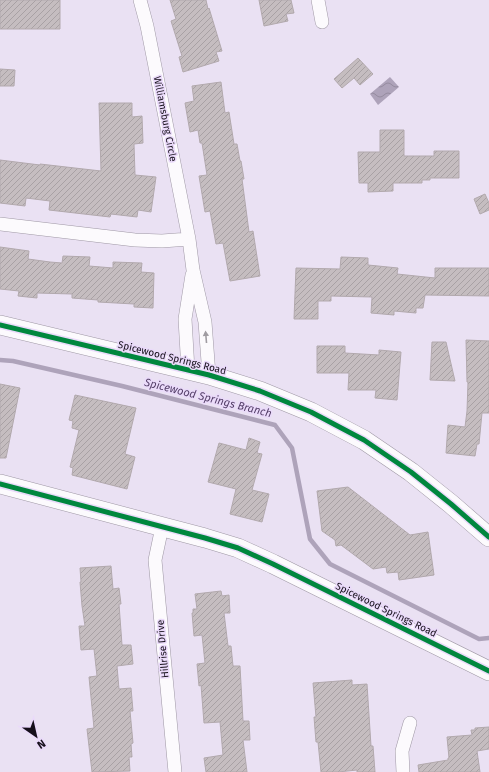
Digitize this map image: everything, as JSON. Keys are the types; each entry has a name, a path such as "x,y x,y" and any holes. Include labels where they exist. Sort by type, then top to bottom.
{"main road":[{"name":"Spicewood Springs Road","path":"0,325 210,376 260,391 311,412 364,440 411,472 489,537"},
{"name":"Spicewood Springs Road","path":"0,484 238,548 489,671"}],"street":[{"name":"Williamsburg Circle","path":"140,0 147,26 189,239 193,270 205,322 210,376"},
{"path":"318,0 322,22"},
{"path":"0,224 135,240 162,241 189,239"},
{"name":"Williamsburg Circle","path":"188,370 185,319 193,270"},
{"name":"Hillrise Drive","path":"162,527 155,560 174,772"},
{"path":"403,772 402,751 410,722"}],"water":[{"path":"390,77 399,87 378,105 370,94"}],"building":[{"path":"0,0 60,0 60,29 0,29"},
{"path":"170,0 206,0 222,51 216,52 219,61 183,72 179,57 182,56 171,21 176,19"},
{"path":"259,0 291,0 294,13 286,14 288,21 264,26"},
{"path":"358,58 373,74 360,85 354,78 342,88 334,79"},
{"path":"0,69 15,70 14,86 0,86"},
{"path":"221,82 225,113 229,112 234,144 237,144 241,161 249,232 253,231 260,276 230,281 223,243 216,244 210,211 205,212 199,176 207,175 202,143 200,143 198,130 190,132 185,103 194,101 192,86"},
{"path":"99,103 132,103 132,117 142,116 143,143 134,144 135,175 156,177 151,212 138,210 137,217 111,214 110,217 49,210 50,201 26,198 25,206 0,203 0,160 101,171"},
{"path":"380,130 404,130 404,156 434,156 434,151 459,151 459,178 430,178 430,180 422,180 422,183 393,183 393,191 368,192 368,183 359,183 358,152 380,152"},
{"path":"485,194 489,203 489,210 480,214 474,199"},
{"path":"0,247 29,251 28,259 50,262 62,263 63,256 90,257 89,266 113,268 113,262 142,263 141,272 154,273 153,308 134,307 134,304 98,302 98,300 72,298 72,294 37,293 37,298 18,296 19,291 0,289"},
{"path":"341,257 368,258 368,265 398,268 397,274 435,278 435,268 489,268 489,296 425,295 423,308 416,308 416,313 394,311 394,315 371,313 372,297 331,296 331,301 318,301 318,319 294,319 296,268 340,269"},
{"path":"466,340 489,341 489,413 482,413 479,444 477,444 475,456 446,453 448,425 465,427 468,382"},
{"path":"432,342 446,342 455,381 430,380"},
{"path":"317,346 345,346 345,353 379,355 379,350 401,352 397,400 375,398 376,390 348,390 349,373 317,373"},
{"path":"0,384 20,388 6,458 0,458"},
{"path":"75,395 136,408 125,454 135,457 127,489 72,475 73,468 70,467 79,430 72,428 73,421 69,420"},
{"path":"249,438 260,442 257,453 262,454 252,490 269,494 262,522 230,514 236,489 208,482 219,443 246,450"},
{"path":"348,487 410,535 428,532 434,575 399,580 398,572 387,573 386,567 373,569 341,545 336,546 335,540 322,531 317,491"},
{"path":"111,566 113,589 119,588 122,645 131,645 133,664 117,666 119,689 131,688 133,711 130,711 133,743 131,744 132,757 129,757 130,771 92,772 87,729 94,728 89,677 97,676 94,649 81,650 79,626 85,626 82,606 80,568"},
{"path":"221,591 222,596 229,595 230,613 224,613 228,646 231,646 233,666 240,666 243,721 249,721 250,740 243,740 247,772 206,772 204,758 223,755 220,722 204,723 201,685 199,686 197,664 205,663 202,635 194,636 192,613 193,609 197,609 195,594"},
{"path":"352,680 352,685 367,684 371,746 373,746 375,772 357,772 357,770 321,772 318,742 316,742 314,717 316,717 313,683"},
{"path":"489,727 489,749 477,751 480,772 419,772 418,765 448,760 447,737 472,735 471,730 475,730 475,728"}],"waterway":[{"name":"Spicewood Springs Branch","path":"0,360 13,361 122,386 275,425 292,448 310,539 330,564 479,639 489,638"}],"cycle path":[{"path":"0,325 209,375 260,391 311,412 364,440 411,472 489,537"},
{"path":"0,484 238,548 489,671"}]}
